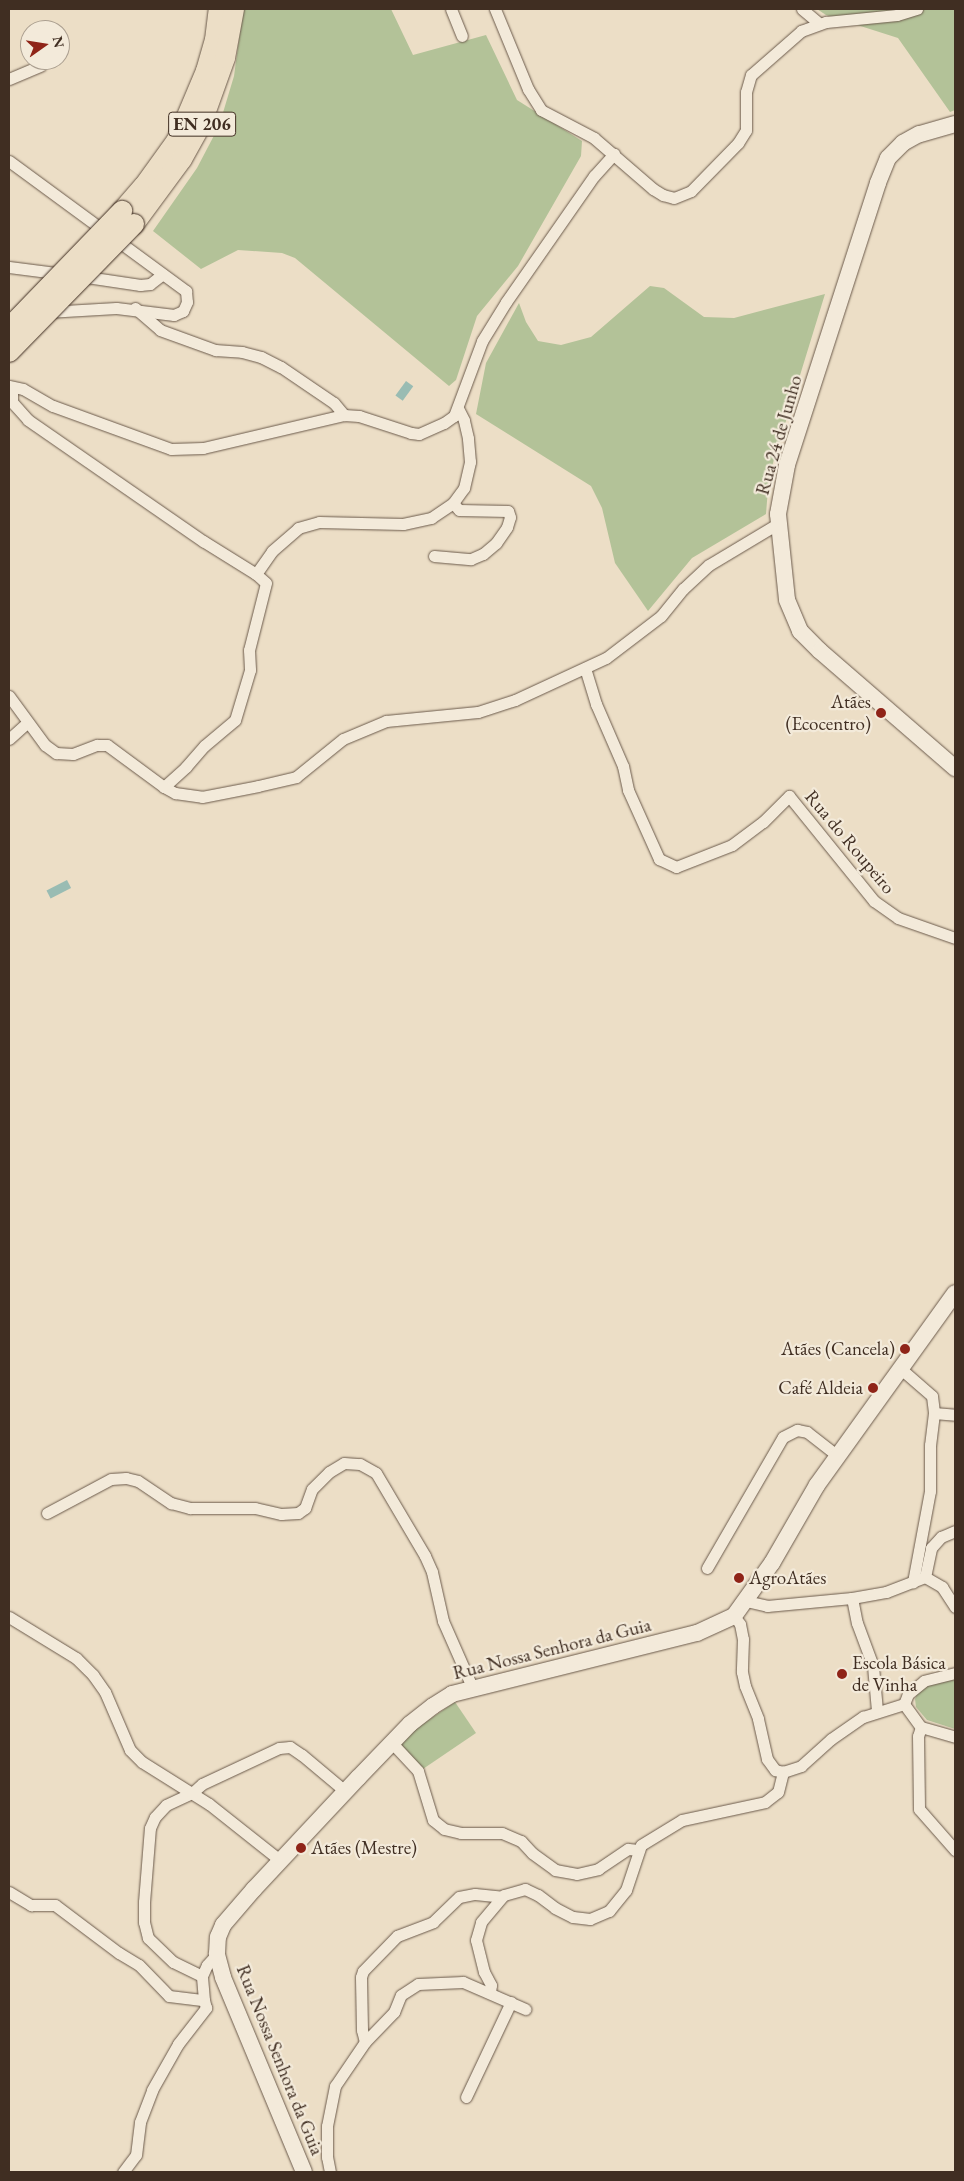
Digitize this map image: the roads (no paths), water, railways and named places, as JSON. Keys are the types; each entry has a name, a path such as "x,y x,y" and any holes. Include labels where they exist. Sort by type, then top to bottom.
{"highway":[{"name":"EN 206","path":"9,328 128,218 185,123 198,92 215,40 219,9"},
{"name":"EN 206","path":"9,352 182,158 201,125 225,58 234,9"}],"main road":[{"name":"Rua 24 de Junho","path":"955,124 919,134 903,143 888,158 878,182 787,465 778,523 787,600 800,631 820,651 955,768"},
{"name":"Rua Nossa Senhora da Guia","path":"304,2172 224,1977 217,1954 218,1937 223,1926 281,1861 410,1724 452,1694 697,1633 720,1625 734,1616 746,1602 772,1563 817,1485 955,1293"}],"street":[{"path":"451,9 462,36"},
{"path":"495,9 535,104 541,110 575,127 614,154 663,196 674,198 691,191 738,143 746,130 746,92 751,75 801,31 820,24 897,15 918,9"},
{"path":"802,9 820,24"},
{"path":"9,79 30,70"},
{"path":"164,787 186,767 204,746 235,720 250,670 249,650 266,583 256,574 203,541 28,420 12,402 11,386 23,390 53,406 171,449 203,448 344,415 359,416 419,434 444,424 454,416 482,341 506,302 594,176 614,154"},
{"path":"9,161 186,291 187,302 183,311 174,315 135,308 9,315"},
{"path":"9,267 140,285 150,284 163,274"},
{"path":"135,308 160,330 215,350 261,357 281,367 334,403 344,415"},
{"path":"256,574 272,551 298,528 319,522 403,524 431,518 453,503 464,488 470,462 464,420 458,408"},
{"path":"434,556 471,559 483,554 496,543 507,527 510,517 508,511 459,510 453,503"},
{"path":"9,696 45,745 56,753 73,754 97,746 107,745 164,787 175,792 202,797 296,777 343,739 386,721 478,712 515,700 606,658 661,616 683,588 710,565 778,523"},
{"name":"Rua do Roupeiro","path":"585,668 596,704 616,748 628,790 649,842 659,859 676,867 732,846 763,822 789,796 874,901 898,918 955,938"},
{"path":"9,738 28,722"},
{"path":"900,1369 932,1396 934,1413 930,1445 930,1491 913,1582"},
{"path":"934,1413 955,1415"},
{"path":"707,1568 783,1437 797,1430 807,1432 838,1456"},
{"path":"47,1513 110,1479 126,1478 138,1480 171,1503 190,1508 255,1508 281,1514 298,1513 305,1508 312,1489 329,1472 344,1463 360,1464 376,1473 425,1556 432,1572 443,1621 474,1689"},
{"path":"925,1577 931,1548 940,1537 955,1531"},
{"path":"746,1602 767,1606 852,1598 886,1592 925,1577"},
{"path":"925,1577 942,1587 955,1607"},
{"path":"852,1598 857,1623 873,1666 877,1711"},
{"path":"734,1616 740,1624 744,1639 744,1679 758,1719 767,1759 775,1770 783,1772 800,1766 831,1739 863,1717 904,1704"},
{"path":"9,1617 76,1658 94,1675 105,1692 130,1750 142,1762 209,1804 281,1861"},
{"path":"904,1704 908,1694 924,1682 955,1673"},
{"path":"904,1704 921,1727 955,1737"},
{"path":"921,1727 918,1736 919,1808 955,1850"},
{"path":"392,1743 418,1771 432,1820 444,1829 461,1833 502,1833 521,1841 532,1853 555,1870 577,1874 598,1869 628,1849 639,1850"},
{"path":"202,1976 173,1962 148,1938 144,1922 150,1828 155,1817 166,1804 192,1793 202,1784 268,1751 279,1748 290,1747 345,1792"},
{"path":"365,2042 362,2021 361,1977 363,1971 397,1936 433,1922 459,1897 475,1894 502,1897 525,1889 538,1894 555,1908 573,1917 590,1919 609,1911 626,1890 641,1844 655,1834 682,1820 765,1802 778,1792 783,1772"},
{"path":"9,1892 31,1905 56,1905 119,1953 139,1965 169,1996 204,2000"},
{"path":"490,1992 491,1985 484,1972 476,1940 481,1922 502,1897"},
{"path":"122,2172 136,2155 140,2122 152,2090 178,2044 206,2008 202,1976 207,1965 217,1954"},
{"path":"330,2172 327,2157 327,2126 336,2086 365,2042 394,2012 401,1995 418,1984 463,1982 526,2009"},
{"path":"466,2097 511,2002"}],"water":[{"path":"406,381 413,386 403,401 395,396"},
{"path":"67,880 71,888 51,898 47,890"}],"place":[{"name":"Atães (Ecocentro)","path":"881,713"},
{"name":"Atães (Cancela)","path":"905,1349"},
{"name":"Café Aldeia","path":"873,1388"},
{"name":"AgroAtães","path":"739,1578"},
{"name":"Escola Básica de Vinha","path":"842,1674"},
{"name":"Atães (Mestre)","path":"301,1848"}]}
